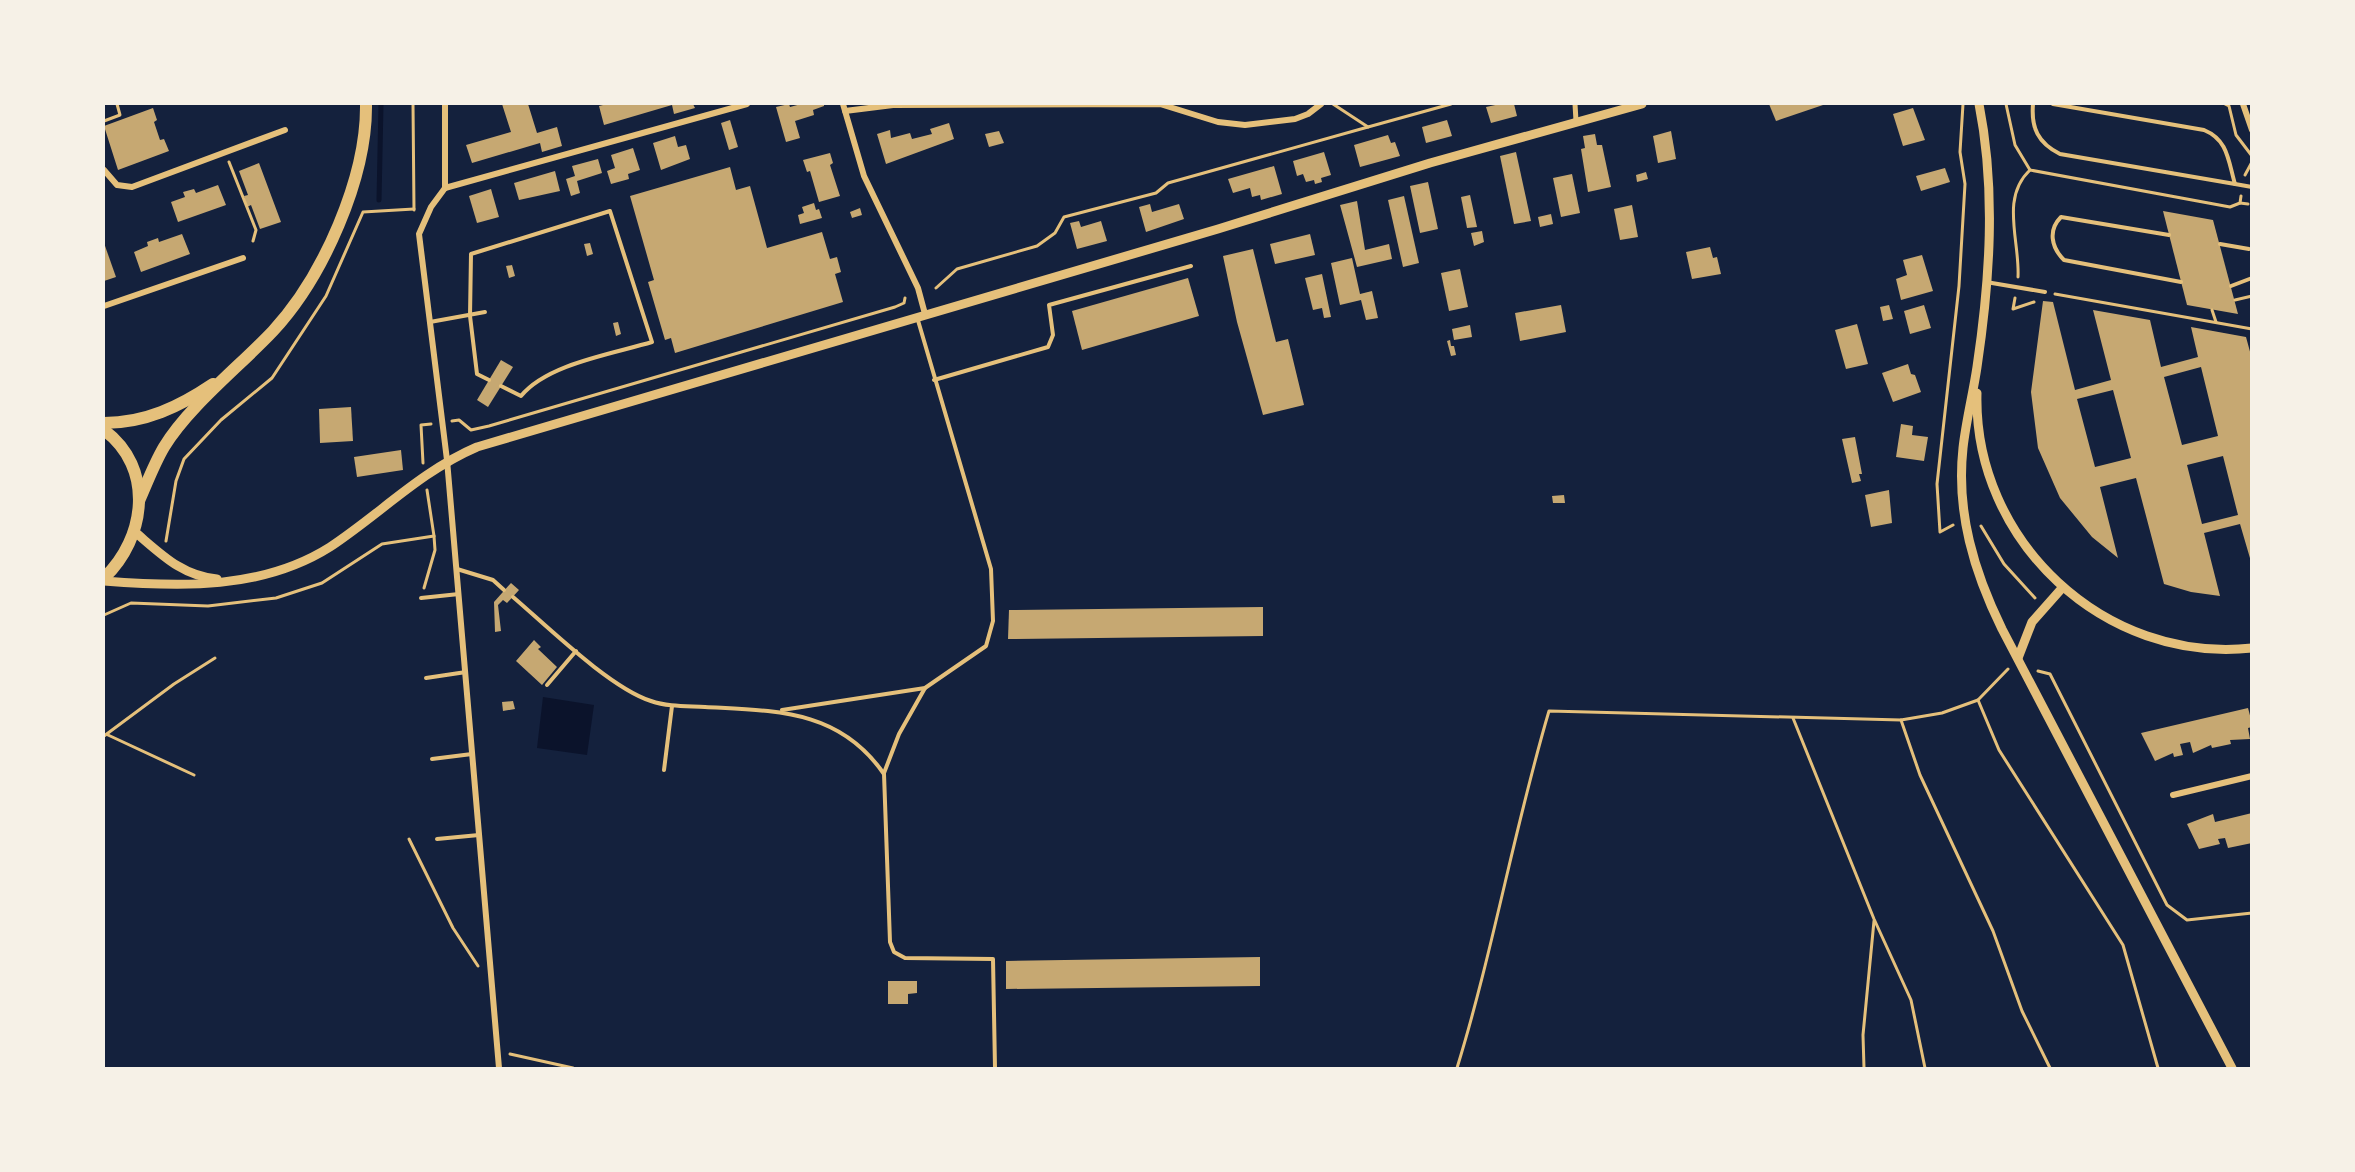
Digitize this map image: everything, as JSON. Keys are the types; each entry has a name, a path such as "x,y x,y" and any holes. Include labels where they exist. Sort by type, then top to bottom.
{"main road":[{"path":"104,579 127,550 135,532 139,501 165,446 274,329 305,289 331,241 347,202 360,157 366,104"},
{"path":"104,423 141,419 167,412 234,370"},
{"path":"104,430 121,448 131,464 139,501"}],"street":[{"path":"445,104 445,188 431,207 419,234 447,460 499,1068"},
{"path":"445,188 747,104"},
{"path":"843,104 864,176 918,288 920,315"},
{"path":"845,111 893,105 1160,104 1218,122 1245,125 1295,119 1308,114 1321,104"},
{"path":"1575,104 1576,121"},
{"path":"104,579 193,585 271,573 306,561 332,545 447,460 477,447 1576,121 1642,104"},
{"path":"1979,104 1987,155 1990,197 1977,367 1963,450 1963,522 1989,604 2232,1068"},
{"path":"2242,104 2252,130"},
{"path":"104,170 117,185 132,187 285,130"},
{"path":"104,306 243,258"},
{"path":"1977,367 1978,426 1981,448 1993,488 2011,525 2025,545 2063,587 2096,612 2153,640 2201,650 2252,648"},
{"path":"135,532 161,555 188,573 209,578 235,580"},
{"path":"2018,658 2032,622 2063,587"},
{"path":"2173,795 2252,776"}],"lane":[{"path":"2035,104 2032,111 2036,135 2045,147 2060,154 2252,187"},
{"path":"2053,104 2204,130 2217,135 2223,142 2235,184"},
{"path":"489,380 477,374 470,316 471,254 610,211 652,342 552,372 530,385 521,396 501,386"},
{"path":"2169,235 2061,217 2054,225 2052,236 2055,250 2064,260 2181,282"},
{"path":"2220,244 2249,249"},
{"path":"934,380 1048,347 1053,335 1049,305 1191,266"},
{"path":"2231,286 2252,278"},
{"path":"1985,282 2045,292"},
{"path":"430,322 485,312"},
{"path":"513,597 576,651 634,694 672,706 780,711 925,688 986,646 993,621 992,569 934,380 920,315"},
{"path":"457,569 493,580 504,590"},
{"path":"421,598 459,594"},
{"path":"547,685 576,651"},
{"path":"426,678 466,672"},
{"path":"925,688 899,734 884,774 890,942 894,951 905,958 993,959 995,1068"},
{"path":"664,770 672,706"},
{"path":"780,711 826,723 871,754 884,774"},
{"path":"432,759 472,754"},
{"path":"437,839 479,835"}],"path":[{"path":"104,121 120,115 117,104"},
{"path":"164,548 171,522 176,481 184,459 221,420 272,378 327,296 363,212 414,209 413,104"},
{"path":"1333,104 1368,127"},
{"path":"936,288 957,269 1037,246 1055,232 1064,217 1156,193 1168,183 1450,104"},
{"path":"1963,522 1940,532 1937,484 1959,286 1965,184 1960,152 1964,104"},
{"path":"2006,104 2015,145 2030,170 2230,207 2240,202 2248,204"},
{"path":"2225,104 2229,106 2236,135 2252,156"},
{"path":"229,162 256,230 253,241"},
{"path":"2244,177 2252,162"},
{"path":"2030,170 2018,183 2015,193 2013,214 2018,268 2013,309 2044,298"},
{"path":"2240,202 2241,194"},
{"path":"2045,292 2252,329"},
{"path":"2235,300 2252,296"},
{"path":"459,420 471,430 489,426 895,308 904,303 905,298"},
{"path":"2212,310 2216,323"},
{"path":"421,425 423,460"},
{"path":"1980,524 2004,564 2035,598"},
{"path":"421,598 435,550 434,536"},
{"path":"104,615 131,603 148,605"},
{"path":"104,736 174,684 215,658"},
{"path":"1457,1068 1473,1017 1524,794 1549,711 1901,720 1942,713 1978,700 2018,658 2038,671 2050,674 2167,905 2187,920 2216,919 2252,913"},
{"path":"1978,700 1999,750 2123,945 2158,1068"},
{"path":"1793,718 1874,919 1911,999 1925,1068"},
{"path":"1901,720 1920,775 1993,931 2022,1011 2050,1068"},
{"path":"108,735 194,775"},
{"path":"409,839 453,928 493,988"},
{"path":"1864,1068 1863,1035 1874,919"},
{"path":"498,1051 573,1068"}],"water":[{"path":"543,697 594,705 587,755 537,748"}],"building":[{"path":"502,104 528,104 537,133 557,127 562,146 542,152 540,143 472,163 466,145 511,132"},
{"path":"607,104 693,104 695,108 674,114 672,105 604,125 599,106"},
{"path":"789,104 790,107 801,104 824,104 824,106 813,110 814,115 795,121 800,138 786,142 776,107"},
{"path":"1514,104 1517,116 1491,123 1486,107"},
{"path":"1769,104 1826,104 1776,121"},
{"path":"153,108 157,120 154,122 160,140 164,139 169,151 118,170 104,126"},
{"path":"1913,108 1925,140 1903,146 1893,114"},
{"path":"730,120 738,147 729,150 721,123"},
{"path":"1447,120 1452,136 1426,143 1422,127"},
{"path":"949,123 954,139 886,164 877,134 890,130 891,138 910,133 912,139 932,134 930,129"},
{"path":"999,131 1004,143 989,147 985,134"},
{"path":"1671,131 1676,159 1658,163 1653,136"},
{"path":"1595,134 1597,145 1602,145 1611,187 1588,192 1581,149 1585,148 1583,136"},
{"path":"1388,135 1391,143 1395,142 1400,156 1360,167 1354,145"},
{"path":"675,136 678,147 686,145 690,159 661,170 653,143"},
{"path":"633,148 640,170 628,174 629,179 611,184 607,171 615,168 611,155"},
{"path":"1324,152 1331,175 1321,178 1322,182 1315,184 1314,180 1306,182 1303,174 1297,176 1293,161"},
{"path":"1516,152 1531,221 1514,224 1500,156"},
{"path":"830,153 833,163 830,165 840,196 819,202 810,171 807,172 803,160"},
{"path":"598,159 602,173 577,181 580,193 571,196 566,179 575,176 572,166"},
{"path":"259,163 281,222 260,229 251,205 247,207 244,196 248,195 239,171"},
{"path":"1274,166 1282,194 1261,200 1260,195 1252,197 1250,188 1233,193 1228,179"},
{"path":"730,167 736,190 750,186 767,248 822,232 830,259 837,257 841,272 835,274 843,302 675,353 671,338 665,340 648,282 654,280 630,196"},
{"path":"1945,168 1950,182 1921,191 1916,176"},
{"path":"555,171 560,191 519,200 514,183"},
{"path":"1646,172 1648,179 1637,182 1636,175"},
{"path":"1572,174 1580,213 1561,217 1553,178"},
{"path":"1428,182 1438,229 1420,233 1410,186"},
{"path":"218,185 226,205 178,222 171,202 185,197 183,192 194,189 196,193"},
{"path":"491,189 499,217 477,223 469,196"},
{"path":"1470,195 1477,227 1467,228 1461,197"},
{"path":"1404,196 1419,263 1403,267 1388,200"},
{"path":"1357,201 1365,250 1389,244 1392,259 1357,267 1340,205"},
{"path":"814,203 822,218 800,224 798,215 804,213 802,207"},
{"path":"1150,204 1152,212 1179,204 1184,219 1146,232 1139,207"},
{"path":"1632,205 1638,237 1620,240 1614,209"},
{"path":"860,208 862,215 852,218 850,212"},
{"path":"2163,211 2213,220 2238,314 2187,305"},
{"path":"1551,214 1553,224 1540,227 1538,217"},
{"path":"1079,221 1081,227 1101,221 1107,241 1077,249 1070,223"},
{"path":"1482,231 1484,242 1474,246 1471,233"},
{"path":"182,234 190,254 141,272 134,252 148,246 147,242 158,238 159,242"},
{"path":"1310,234 1315,255 1275,264 1270,244"},
{"path":"104,243 116,277 104,281"},
{"path":"590,243 593,254 587,256 584,244"},
{"path":"1710,247 1713,258 1717,257 1721,274 1692,279 1686,252"},
{"path":"1253,249 1276,342 1288,339 1304,405 1263,415 1237,322 1223,256"},
{"path":"1922,255 1933,291 1901,300 1896,279 1907,275 1903,260"},
{"path":"1352,258 1360,294 1372,291 1378,318 1366,320 1361,300 1340,305 1331,263"},
{"path":"512,265 515,276 509,278 506,266"},
{"path":"1460,269 1468,307 1449,311 1441,273"},
{"path":"1322,274 1331,317 1324,318 1322,308 1313,310 1305,278"},
{"path":"1188,278 1199,316 1082,350 1072,311"},
{"path":"2043,301 2053,302 2075,390 2111,380 2093,310 2150,320 2161,367 2198,357 2191,327 2246,337 2252,359 2252,565 2240,524 2204,533 2220,596 2191,592 2164,584 2136,478 2100,487 2118,558 2092,537 2060,498 2038,448 2031,392","holes":["2201,367 2218,436 2182,445 2164,377","2113,390 2131,458 2095,467 2077,399","2223,456 2238,515 2202,524 2187,465"]},
{"path":"1561,305 1566,332 1520,341 1515,313"},
{"path":"1889,305 1893,319 1883,321 1880,307"},
{"path":"1924,305 1931,328 1910,334 1904,311"},
{"path":"618,322 621,334 616,336 613,323"},
{"path":"1857,324 1868,364 1846,369 1835,330"},
{"path":"1470,325 1472,337 1454,340 1452,329"},
{"path":"1450,340 1456,355 1451,356 1447,341"},
{"path":"501,360 513,367 488,407 477,400"},
{"path":"1908,364 1921,392 1893,402 1882,373"},
{"path":"351,407 353,441 320,443 319,409"},
{"path":"1901,424 1913,426 1912,435 1928,437 1924,461 1896,457"},
{"path":"1855,437 1862,474 1859,474 1861,481 1852,483 1842,439"},
{"path":"401,450 403,470 357,477 354,457"},
{"path":"1889,490 1892,523 1871,527 1865,495"},
{"path":"1564,495 1565,503 1553,503 1552,496"},
{"path":"511,583 519,590 507,603 503,600 498,605 501,631 495,632 494,602"},
{"path":"1263,607 1263,636 1008,639 1009,610"},
{"path":"534,640 541,647 538,649 557,667 542,685 516,661"},
{"path":"513,701 515,709 503,711 502,702"},
{"path":"2248,708 2252,723 2252,727 2248,728 2250,739 2230,740 2231,744 2212,748 2211,745 2193,753 2190,742 2180,744 2183,755 2174,757 2173,753 2155,761 2141,733"},
{"path":"2252,813 2252,843 2228,848 2225,838 2218,839 2220,844 2199,849 2187,824 2213,814 2215,822"},
{"path":"1260,957 1260,986 1006,989 1006,961"},
{"path":"888,981 917,981 917,993 908,994 908,1004 888,1004"}],"waterway":[{"path":"379,200 381,104"}]}
